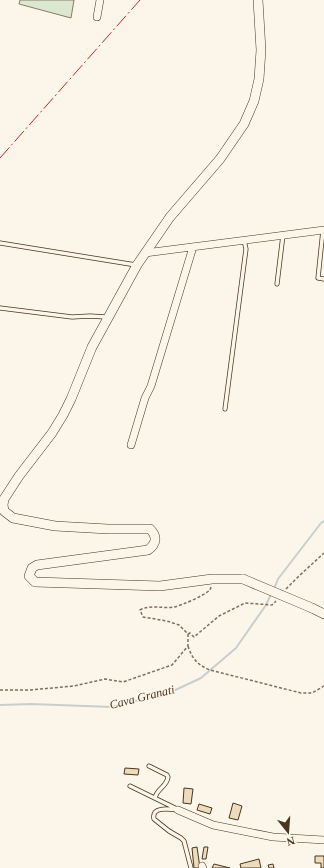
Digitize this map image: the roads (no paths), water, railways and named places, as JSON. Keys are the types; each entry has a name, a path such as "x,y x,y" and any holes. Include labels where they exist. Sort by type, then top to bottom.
{"street":[{"path":"97,17 100,0"},
{"path":"258,0 261,50 259,79 254,101 246,118 230,145 170,217 144,253 92,347 63,415 52,433 7,492 1,504 4,511 13,518 55,526 108,529 150,529 154,533 156,542 148,550 38,565 32,568 30,576 36,582 160,586 187,584 212,579 242,579 324,614"},
{"path":"144,253 323,230"},
{"path":"131,445 145,398 151,386 193,247"},
{"path":"178,810 214,825 266,835 324,840"}],"lane":[{"path":"323,230 318,278 324,279"},
{"path":"277,284 283,235"},
{"path":"225,409 246,249 244,240"},
{"path":"0,243 137,265"},
{"path":"0,308 72,317 108,317"},
{"path":"149,766 167,775 168,777 166,784 158,791 156,798"},
{"path":"130,786 178,810"},
{"path":"178,810 158,810 153,815 154,819 169,831 184,840 191,868"}],"waterway":[{"name":"Cava Granati","path":"274,589 278,579 324,521"},
{"name":"Cava Granati","path":"0,705 31,704 112,707 171,692 201,678 236,648 266,605 271,594"}]}
